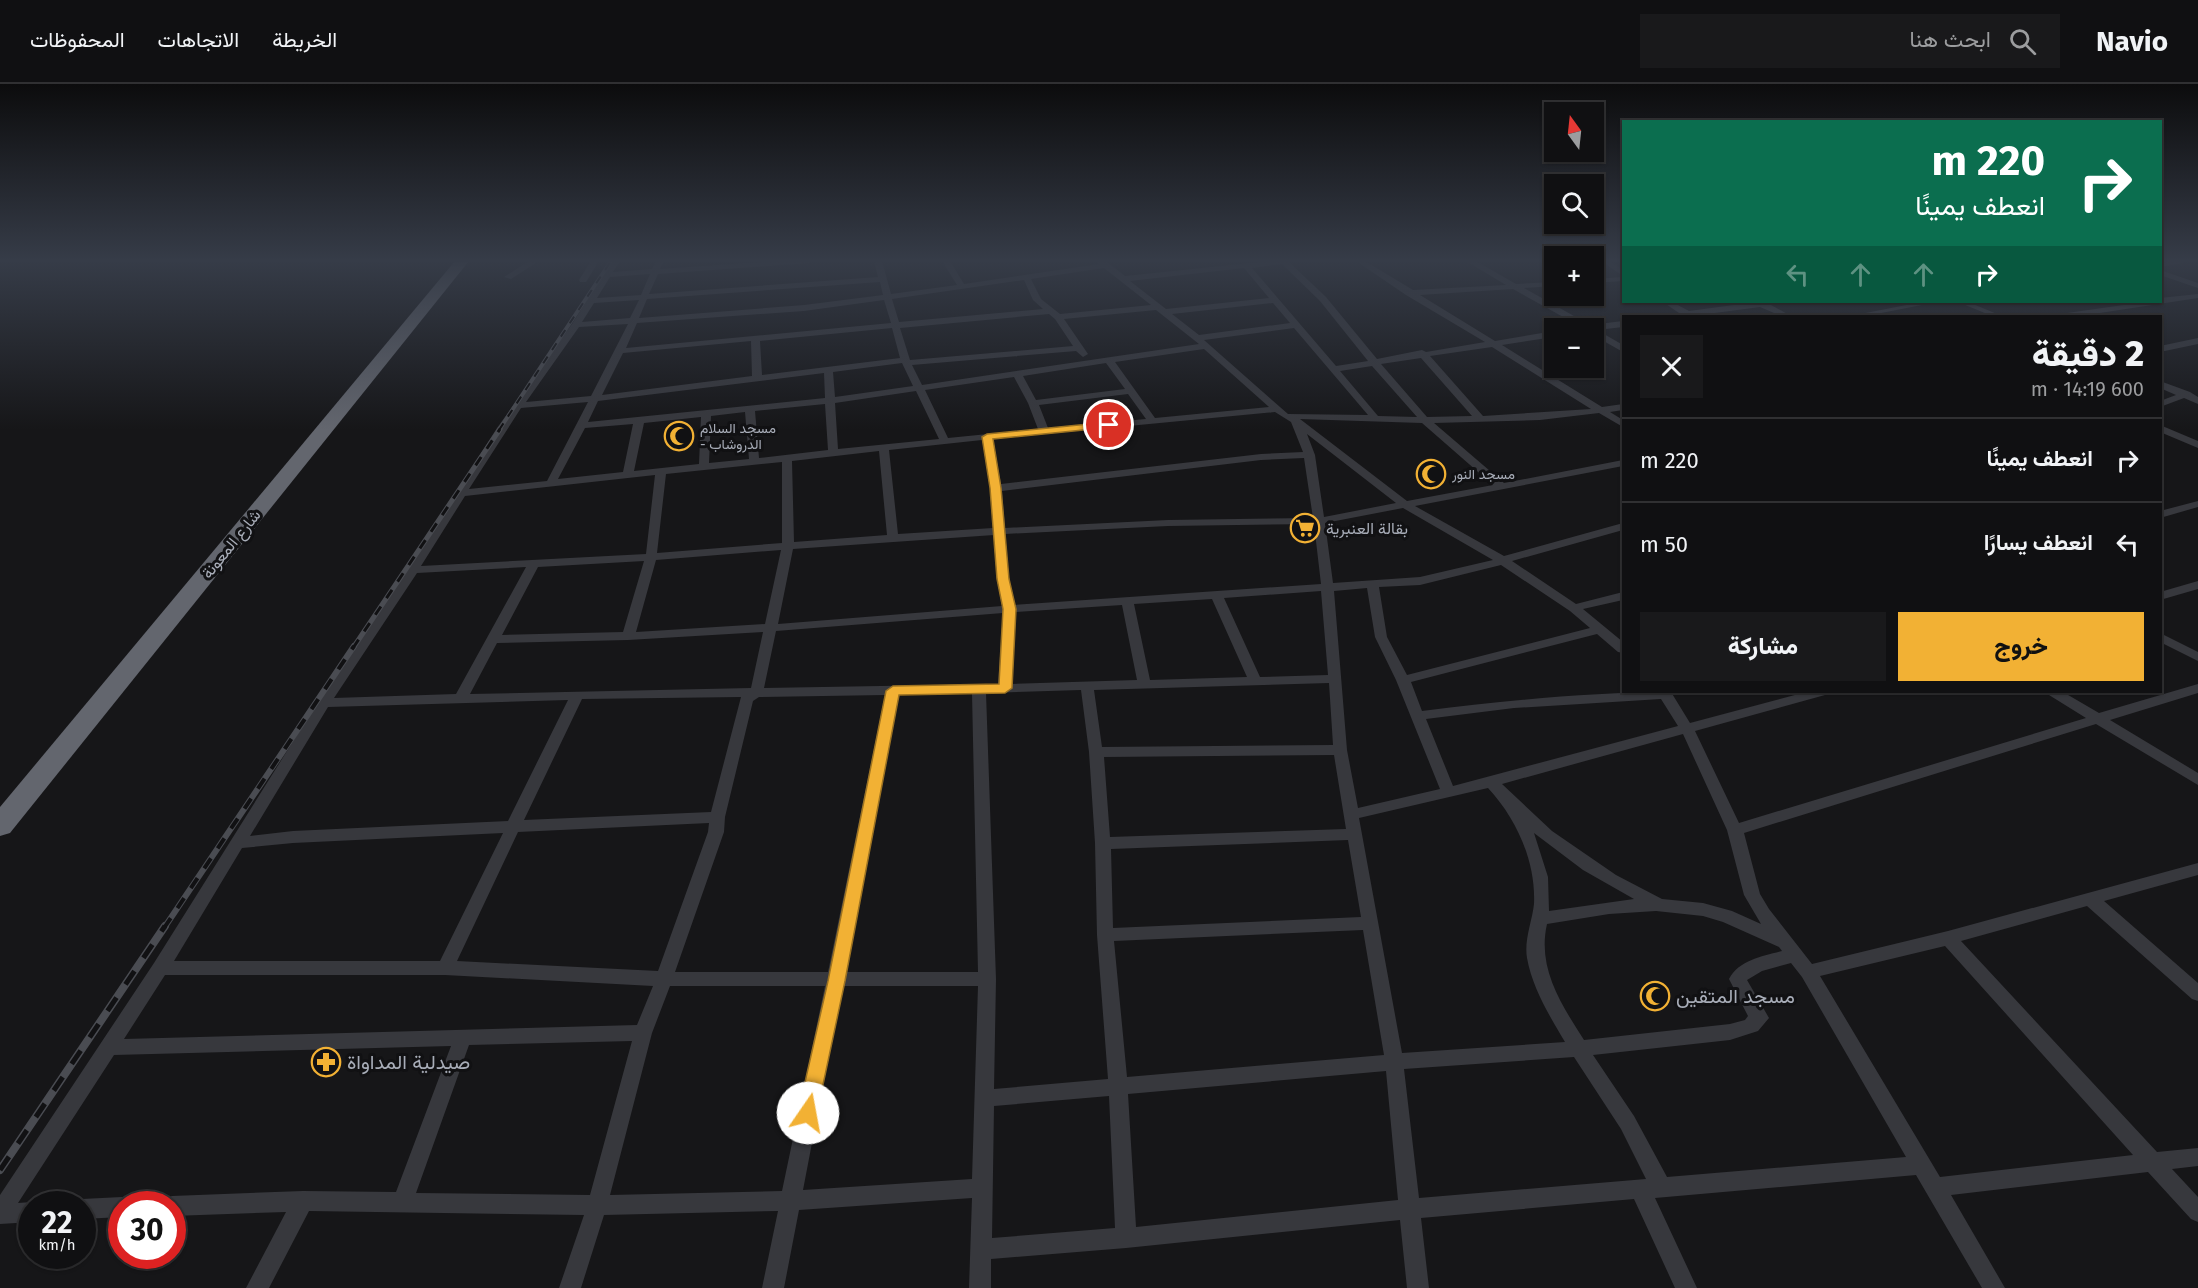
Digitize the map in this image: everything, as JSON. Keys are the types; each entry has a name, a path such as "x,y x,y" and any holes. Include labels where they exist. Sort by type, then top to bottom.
{"highway":[{"name":"شارع المعونة","path":"0,804 405,317"},
{"name":"شارع المعونة","path":"0,826 416,317"}],"street":[{"path":"0,1214 160,968 324,703 519,405 581,317"},
{"path":"576,325 663,317"},
{"path":"894,317 907,361 945,441"},
{"path":"620,351 977,317"},
{"path":"1058,317 1091,364"},
{"path":"1171,317 1286,415 1404,504 1502,560 1574,608 1622,648"},
{"path":"1289,317 1375,418"},
{"path":"1338,317 1426,421 1500,485"},
{"path":"1449,317 1622,423"},
{"path":"550,483 635,319"},
{"path":"1604,326 1622,324"},
{"path":"1197,338 1296,325"},
{"path":"1333,369 1422,353 1544,335"},
{"path":"1604,338 1622,348"},
{"path":"755,339 757,378"},
{"path":"2162,349 2198,340"},
{"path":"579,426 920,389 1207,346"},
{"path":"519,405 595,399 828,368 1079,348"},
{"path":"1422,353 1480,419"},
{"path":"1110,362 1152,420"},
{"path":"828,368 833,453"},
{"path":"1018,375 1033,403 1044,431"},
{"path":"2162,385 2198,401"},
{"path":"1033,403 1130,391"},
{"path":"2162,403 2184,395 2198,393"},
{"path":"461,493 1152,420 1286,415 1426,421 1601,411 1622,407"},
{"path":"750,409 754,461"},
{"path":"704,467 706,414"},
{"path":"1286,415 1310,455 1332,628 1340,750 1394,1062 1418,1288"},
{"path":"628,475 639,421"},
{"path":"2162,429 2198,445"},
{"path":"987,437 996,488 1003,579 1009,609 1005,688"},
{"path":"884,447 893,537"},
{"path":"996,488 1261,457 1310,455"},
{"path":"570,1288 597,1205 643,1033 716,832 717,817 747,699 757,691 788,546 787,457"},
{"path":"413,570 651,556 893,537 1158,524 1319,521 1622,463"},
{"path":"628,636 651,556 661,471"},
{"path":"2162,514 2198,504"},
{"path":"493,639 628,636 770,628 1420,581 1622,526"},
{"path":"461,698 534,563"},
{"path":"1373,585 1381,637 1403,680 1448,792"},
{"path":"2162,595 2198,585"},
{"path":"1217,596 1255,681"},
{"path":"1574,608 1622,596"},
{"path":"1127,601 1144,683"},
{"path":"1403,680 1599,628"},
{"path":"2162,638 2198,657"},
{"path":"324,703 578,695 893,691 1335,679"},
{"path":"1087,685 1096,752 1103,843 1105,935 1118,1086 1126,1238"},
{"path":"1735,830 2198,688"},
{"path":"979,689 987,979 980,1288"},
{"path":"773,1288 893,691"},
{"path":"1416,716 1514,704 1665,693 1688,730 1735,830 1752,895 1763,914 1808,972 1994,1288"},
{"path":"1351,815 1491,782 1817,693"},
{"path":"2056,693 2198,780"},
{"path":"445,968 578,695"},
{"path":"1096,752 1340,750"},
{"path":"1491,782 1513,807 1556,843 1623,887 1661,904"},
{"path":"1513,807 1524,826 1538,871 1542,903 1533,951 1538,969 1578,1049 1624,1117 1686,1288"},
{"path":"236,843 293,837 717,817"},
{"path":"1103,843 1353,834"},
{"path":"1808,972 1948,938 2198,869"},
{"path":"2090,899 2198,994"},
{"path":"1539,919 1624,905 1661,904 1706,910 1725,916 1792,949"},
{"path":"1105,935 1369,922"},
{"path":"1948,938 2198,1212"},
{"path":"985,1098 1394,1062 1578,1049 1730,1032 1752,1026 1754,1021 1760,1018 1741,987 1739,976 1792,949"},
{"path":"160,968 445,968 664,979 836,981 987,979"},
{"path":"107,1047 643,1033"},
{"path":"403,1201 462,1038"},
{"path":"1936,1187 2198,1157"},
{"path":"982,1249 1126,1238 1410,1209 1922,1165"},
{"path":"186,1205 303,1201 597,1205 789,1202 983,1188"},
{"path":"257,1288 303,1201"},
{"path":"0,1214 18,1213"}],"railway":[{"path":"499,430 574,317"},
{"path":"353,648 500,429"},
{"path":"164,928 354,646"},
{"path":"0,1170 165,926"}],"place":[{"name":"مسجد السلام - الدروشاب","path":"679,436"},
{"name":"مسجد النور","path":"1431,474"},
{"name":"بقالة العنبرية","path":"1305,528"},
{"name":"مسجد المتقين","path":"1655,996"},
{"name":"صيدلية المداواة","path":"326,1062"}],"route":[{"path":"808,1113 893,691 1005,688 1009,609 1003,579 996,488 987,437 1109,425"}]}
